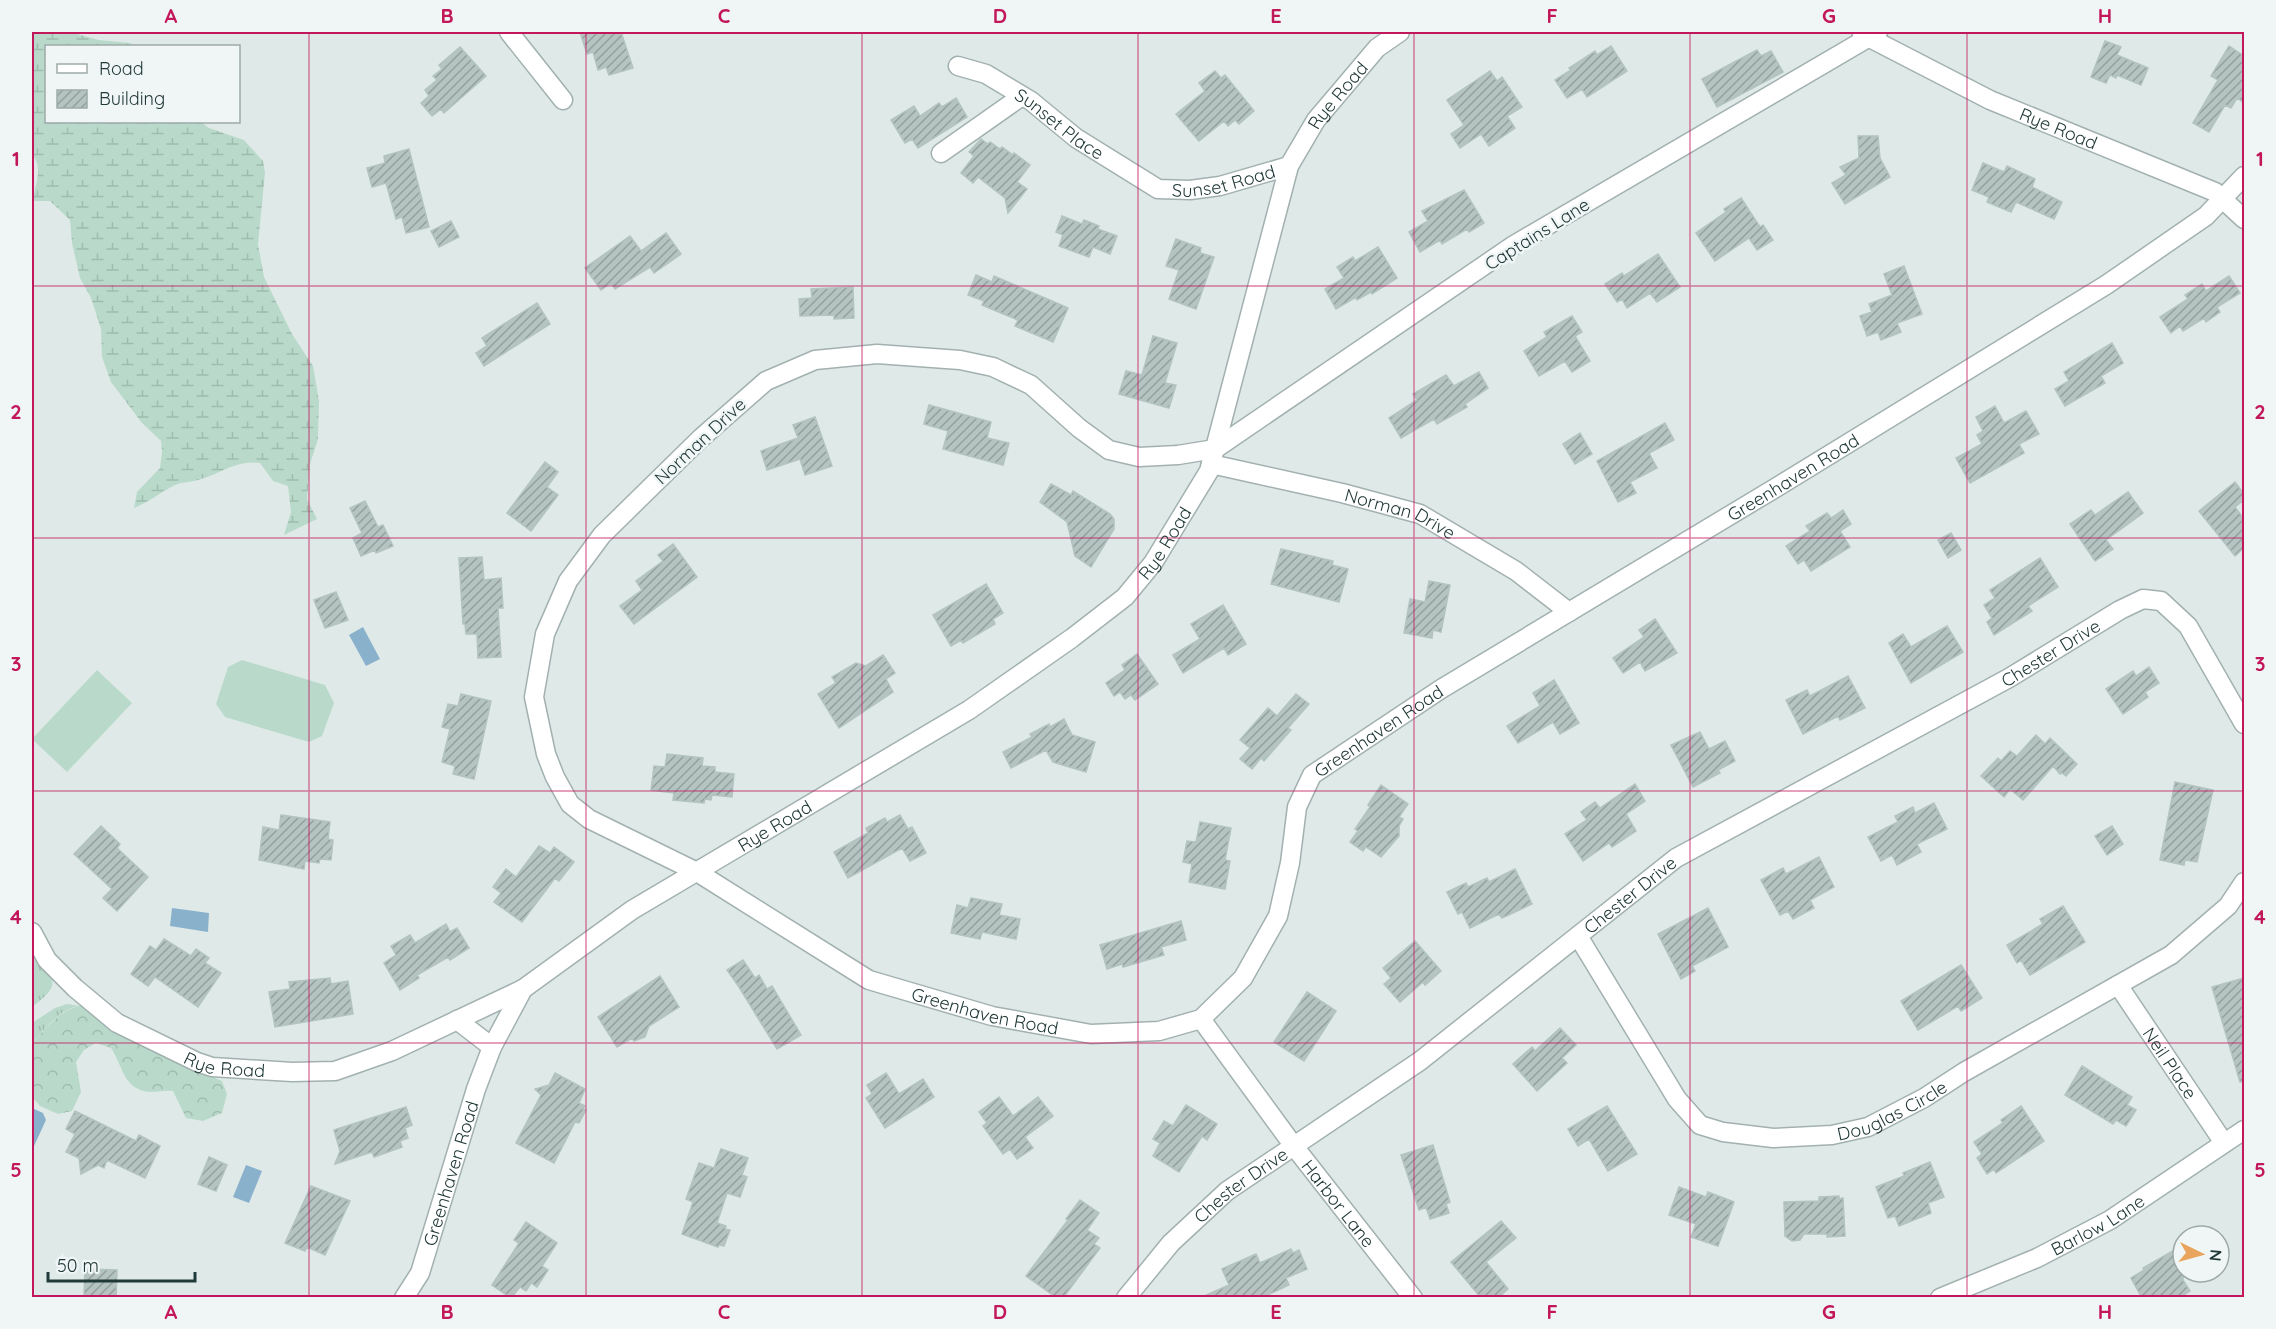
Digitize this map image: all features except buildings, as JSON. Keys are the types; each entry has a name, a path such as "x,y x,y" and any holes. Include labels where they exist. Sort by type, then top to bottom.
{"street":[{"path":"509,32 563,100"},
{"name":"Rye Road","path":"697,872 969,710 1072,638 1125,597 1153,563 1209,471 1289,166 1316,120 1377,48 1401,32"},
{"name":"Rye Road","path":"1869,34 1990,100 2216,192 2244,219"},
{"name":"Captains Lane","path":"1213,456 1514,245 1869,34"},
{"name":"Sunset Place","path":"958,66 986,75 1022,96 1076,138 1158,189"},
{"path":"941,153 1022,96"},
{"name":"Sunset Road","path":"1158,189 1190,190 1220,186 1289,166"},
{"name":"Greenhaven Road","path":"404,1298 420,1273 476,1089 492,1047 523,989 632,910 697,872 869,980 981,1013 1091,1034 1159,1030 1201,1019 1243,978 1278,916 1290,863 1297,807 1312,775 1441,689 1797,475 2106,285 2206,216 2244,176"},
{"name":"Norman Drive","path":"697,872 597,823 570,804 555,777 546,754 534,697 545,634 568,581 602,535 701,438 766,381 815,360 877,354 960,360 993,367 1031,385 1079,429 1109,450 1139,457 1213,456 1420,514 1516,571 1569,612"},
{"name":"Chester Drive","path":"1126,1298 1171,1243 1227,1191 1420,1061 1676,858 2009,678 2120,610 2143,599 2162,601 2188,626 2244,724"},
{"name":"Douglas Circle","path":"1578,936 1677,1099 1700,1125 1723,1132 1773,1138 1832,1135 1868,1127 1924,1098 1964,1072 2171,954 2228,906 2244,882"},
{"name":"Rye Road","path":"32,932 47,960 106,1015 117,1023 187,1058 212,1067 292,1072 335,1071 392,1051 523,989"},
{"name":"Neil Place","path":"2118,985 2224,1143"},
{"name":"Harbor Lane","path":"1201,1019 1293,1145 1413,1298"},
{"path":"457,1020 492,1047"},
{"name":"Barlow Lane","path":"1940,1298 2037,1258 2110,1220 2244,1130"}],"green space":[{"path":"32,32 70,32 99,40 136,45 45,45 45,123 202,123 209,128 244,140 263,161 265,173 258,244 264,277 292,334 313,366 319,401 318,439 310,464 307,499 317,519 284,535 291,512 288,486 273,481 260,463 243,464 198,480 178,484 134,508 137,492 160,468 161,441 142,423 111,382 102,357 101,329 91,298 80,278 72,243 70,220 50,201 32,201 38,171 36,160 32,155"},
{"path":"242,660 325,685 334,703 322,736 309,742 225,717 216,704 228,667"},
{"path":"97,670 132,703 67,772 32,739"},
{"path":"32,950 50,974 52,986 49,992 32,1007 32,967 34,963"},
{"path":"67,1004 80,1006 59,1015 32,1044 32,1023 55,1008"},
{"path":"84,1005 119,1035 222,1081 227,1094 222,1113 203,1121 186,1118 173,1091 140,1090 129,1082 111,1048 96,1043 84,1050 76,1062 81,1092 72,1111 58,1114 40,1106 32,1097 32,1044 61,1014"}],"water":[{"path":"363,627 380,659 366,666 349,635"},
{"path":"172,908 209,913 208,932 170,926"},
{"path":"32,1108 43,1113 46,1120 32,1147"},
{"path":"246,1165 262,1171 249,1203 233,1197"}]}
